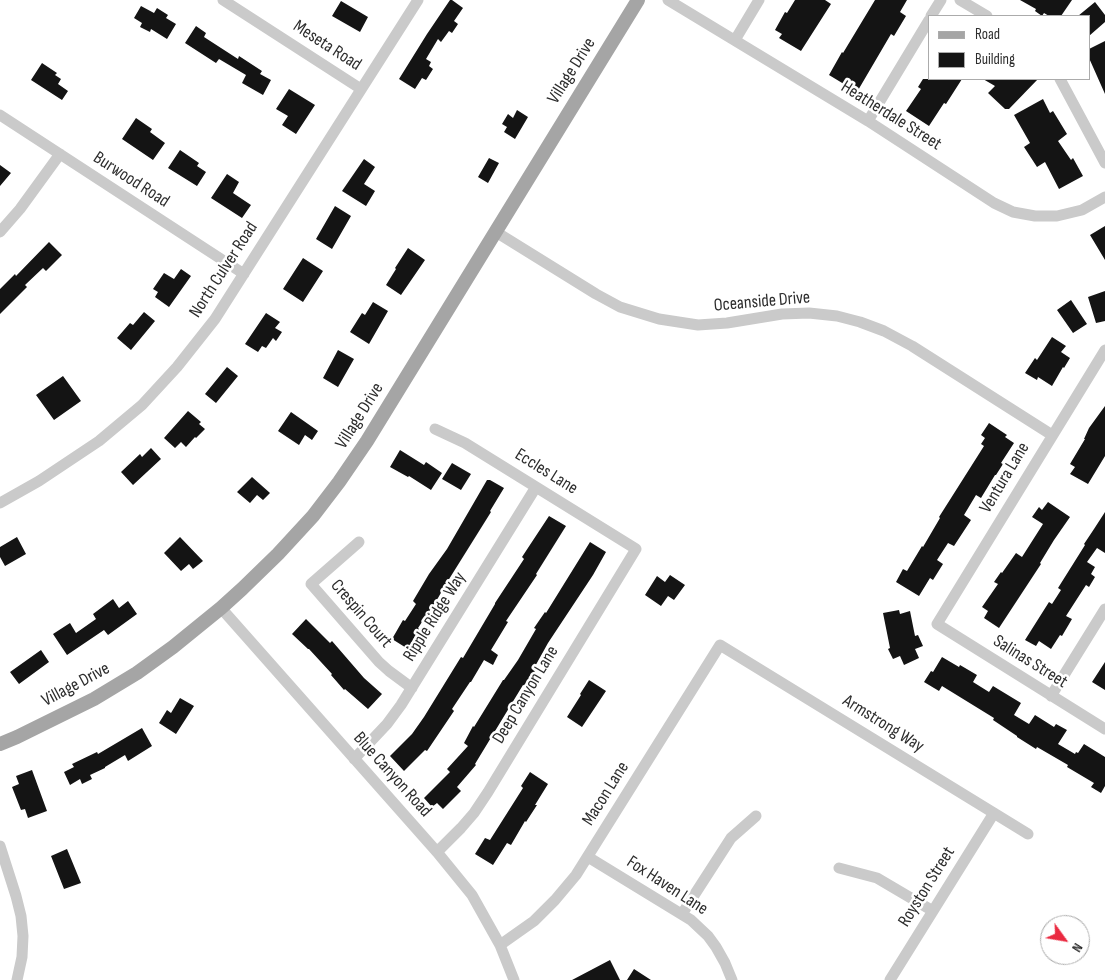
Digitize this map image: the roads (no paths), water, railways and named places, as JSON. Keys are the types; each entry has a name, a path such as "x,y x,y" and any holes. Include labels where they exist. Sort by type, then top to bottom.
{"main road":[{"name":"Village Drive","path":"0,744 94,699 137,673 173,647 221,608 278,554 313,516 367,441 638,0"}],"street":[{"name":"Meseta Road","path":"223,0 361,89"},
{"name":"North Culver Road","path":"0,503 39,481 99,441 142,405 177,366 215,318 244,274 418,0"},
{"name":"Heatherdale Street","path":"668,0 868,121 994,203 1014,212 1035,216 1058,216 1082,210 1105,197"},
{"path":"735,40 759,0"},
{"path":"932,15 941,0"},
{"path":"960,0 984,15"},
{"path":"868,121 928,22"},
{"path":"1061,80 1105,163"},
{"name":"Burwood Road","path":"0,114 244,274"},
{"path":"0,232 20,209 60,154"},
{"name":"Oceanside Drive","path":"496,232 604,298 620,306 659,319 698,325 727,323 782,314 809,313 838,316 860,322 884,331 912,346 1052,436"},
{"name":"Ventura Lane","path":"937,624 1105,350"},
{"name":"Eccles Lane","path":"435,429 465,443 636,549"},
{"name":"Ripple Ridge Way","path":"354,759 387,724 401,705 536,487"},
{"name":"Crespin Court","path":"359,542 311,584 379,662 412,688"},
{"name":"Deep Canyon Lane","path":"437,852 468,820 488,792 636,549"},
{"name":"Blue Canyon Road","path":"221,608 437,852 472,895 500,945 514,980"},
{"path":"1051,696 1105,609"},
{"name":"Salinas Street","path":"937,624 1105,729"},
{"name":"Armstrong Way","path":"720,645 1028,834"},
{"name":"Macon Lane","path":"500,945 534,920 555,900 576,875 720,645"},
{"name":"Royston Street","path":"890,980 994,813"},
{"path":"682,914 730,838 756,816"},
{"path":"0,846 16,896 24,936 17,980"},
{"name":"Fox Haven Lane","path":"588,856 691,920 708,936 732,980"},
{"path":"839,868 878,878 933,911"}]}
